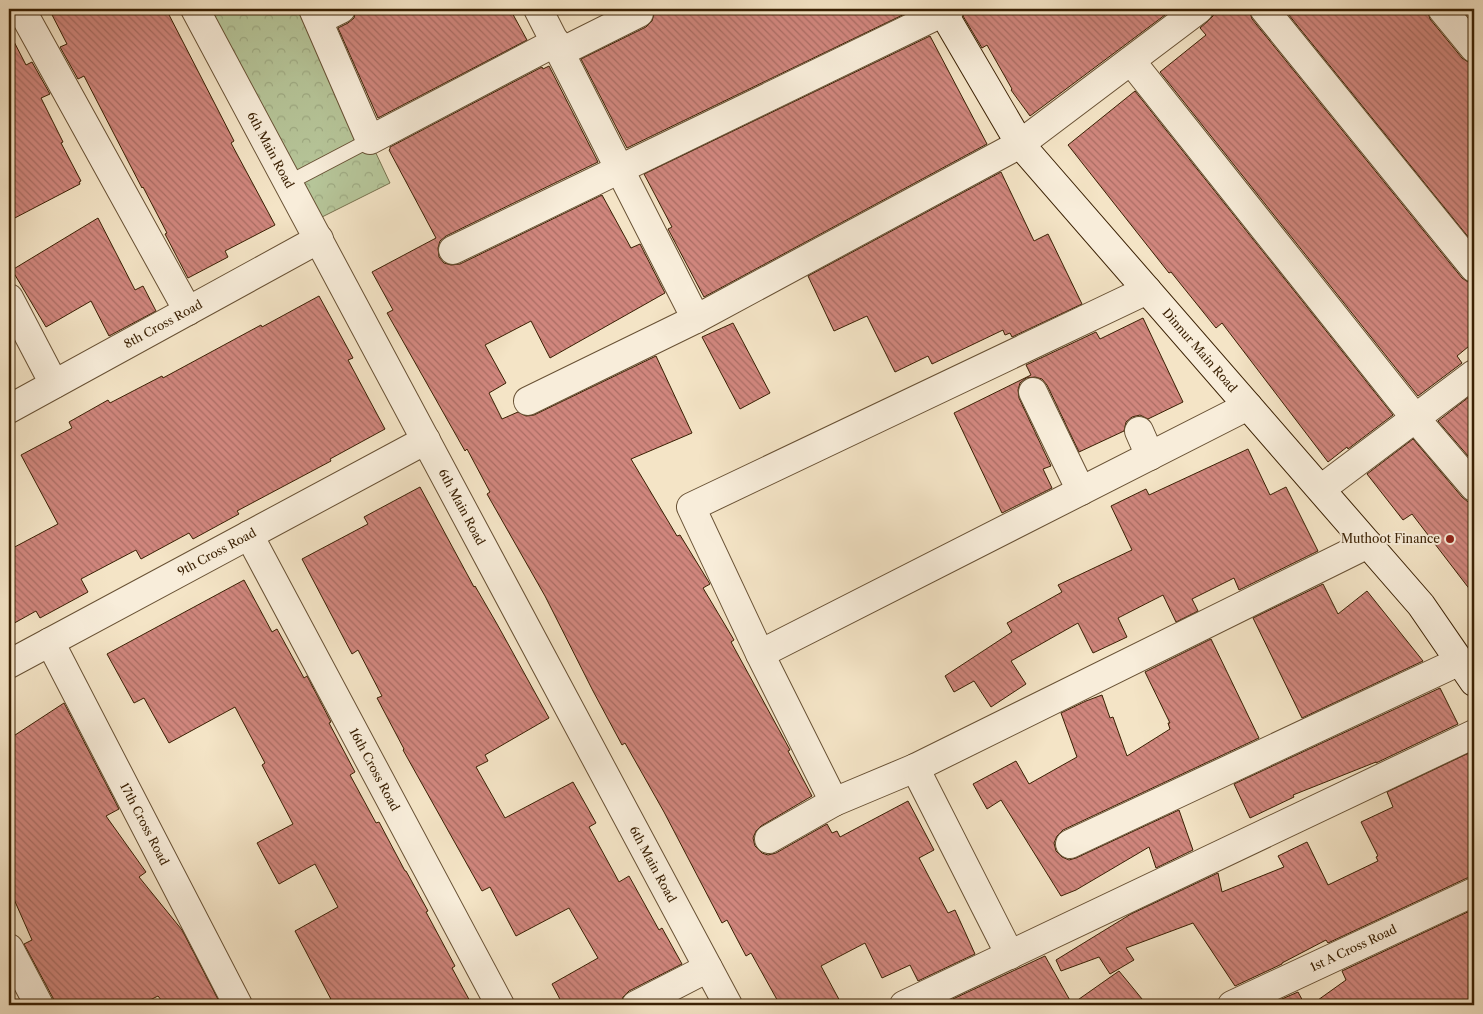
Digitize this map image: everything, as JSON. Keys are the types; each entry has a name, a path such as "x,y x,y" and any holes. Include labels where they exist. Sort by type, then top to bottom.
{"street":[{"path":"21,9 188,311"},
{"name":"6th Main Road","path":"195,9 728,1005"},
{"path":"538,9 696,319"},
{"path":"528,401 696,319 1020,144 1199,9"},
{"path":"1264,9 1474,268"},
{"path":"1442,9 1474,48"},
{"path":"453,250 945,10"},
{"name":"Dinnur Main Road","path":"945,10 1020,144 1421,605 1467,672"},
{"path":"324,13 370,140 559,47 639,13"},
{"path":"1131,61 1416,419 1474,487"},
{"name":"8th Cross Road","path":"9,409 319,239"},
{"path":"834,802 760,654 691,506 1147,290"},
{"path":"9,298 54,384"},
{"path":"1321,490 1474,374"},
{"path":"1033,392 1081,491"},
{"path":"760,654 1248,406"},
{"path":"1138,431 1150,456"},
{"name":"9th Cross Road","path":"9,664 426,440"},
{"name":"16th Cross Road","path":"249,535 500,1005"},
{"path":"769,839 834,802 915,768 1368,544"},
{"name":"17th Cross Road","path":"50,642 238,1005"},
{"path":"1070,844 1467,672"},
{"path":"904,1005 1474,734"},
{"path":"915,768 1010,955"},
{"name":"1st A Cross Road","path":"1232,1005 1474,892"},
{"path":"9,948 39,1005"},
{"path":"636,1005 708,968"}],"lane":[{"path":"288,182 370,140"}],"green space":[{"path":"217,9 308,9 390,183 310,223 200,17"}],"building":[{"path":"49,9 166,9 234,141 231,143 275,225 225,251 228,257 188,278 165,234 167,233 84,76 78,79 60,47 67,44"},
{"path":"356,9 510,9 527,40 378,118 338,28 354,18"},
{"path":"654,9 915,9 627,148 581,59 646,27 652,21"},
{"path":"965,9 1173,9 1030,116 1011,90 987,45 982,48 963,16"},
{"path":"1214,9 1249,9 1252,19 1462,278 1474,283 1474,342 1457,356 1462,363 1418,396 1160,72 1206,35 1200,28 1213,16"},
{"path":"1284,9 1427,9 1430,19 1462,58 1474,63 1474,244"},
{"path":"9,32 26,65 32,62 50,94 41,98 63,142 61,143 81,181 79,182 80,184 9,221"},
{"path":"930,36 987,144 704,297 668,229 672,227 644,174"},
{"path":"549,66 598,162 446,236 440,241 438,248 439,257 444,263 451,265 460,264 602,195 631,248 640,244 665,293 550,358 531,321 485,345 506,383 489,393 502,419 518,412 526,416 534,415 656,356 692,433 631,459 677,536 680,535 710,584 703,588 734,640 731,642 790,750 788,751 812,796 761,826 753,838 755,846 762,853 768,855 776,853 827,824 832,833 837,831 840,837 908,801 934,850 919,858 948,913 955,910 975,954 918,981 910,965 882,978 865,943 821,966 842,1005 780,1005 751,953 746,956 727,920 722,923 664,812 625,743 622,745 545,596 487,494 490,492 467,449 465,451 387,313 393,310 372,272 436,238 389,150 390,147 542,67 543,69"},
{"path":"1135,91 1393,415 1328,462 1222,323 1216,328 1171,272 1169,273 1068,145"},
{"path":"1001,172 1034,241 1048,234 1082,304 1012,337 1010,333 1005,335 1003,330 932,364 928,356 895,372 867,316 834,331 808,276"},
{"path":"98,218 135,290 143,286 156,311 109,336 91,301 46,327 12,270"},
{"path":"319,296 353,358 348,360 385,429 330,459 331,461 237,511 239,514 193,539 189,533 141,559 136,550 81,579 88,592 40,618 36,611 9,626 9,550 58,524 21,455 72,428 69,422 108,400 110,403 162,376 163,378"},
{"path":"1143,318 1183,402 1148,419 1140,415 1132,417 1126,422 1124,431 1079,452 1047,385 1042,379 1035,377 1026,378 1020,383 1018,390 1019,398 1051,466 1043,469 1052,488 1002,513 954,413 1031,375 1026,365 1096,332 1100,339"},
{"path":"733,323 770,393 740,409 702,337"},
{"path":"1474,393 1474,463 1438,421"},
{"path":"1413,439 1462,497 1468,502 1474,502 1474,595 1412,514 1403,520 1367,474"},
{"path":"1248,449 1270,495 1286,487 1318,551 1239,590 1234,578 1192,599 1198,611 1176,622 1163,595 1118,618 1127,637 1093,653 1078,623 1011,661 1026,684 991,707 974,681 954,692 945,676 1012,632 1007,623 1062,592 1058,585 1132,550 1111,506 1146,489 1149,495"},
{"path":"420,487 474,587 497,624 549,718 485,755 488,761 476,767 505,818 573,782 596,823 589,827 619,882 629,876 659,930 662,928 682,964 629,991 623,997 621,1005 563,1005 552,984 598,958 569,908 516,936 490,887 482,891 403,750 377,698 382,696 358,650 352,654 302,559 368,524 364,517"},
{"path":"244,580 272,632 277,629 304,678 307,676 355,772 350,775 376,823 379,822 428,911 426,912 455,966 452,968 472,1005 334,1005 295,931 338,907 315,864 279,884 257,843 293,824 262,765 265,763 235,707 169,743 144,698 134,703 107,654"},
{"path":"1323,584 1338,614 1367,591 1423,661 1302,718 1253,618"},
{"path":"1211,639 1259,738 1063,830 1057,836 1054,843 1056,851 1062,857 1069,860 1179,810 1193,850 1156,868 1149,847 1076,890 1061,896 1001,800 987,809 973,784 1016,761 1029,784 1077,757 1061,713 1102,695 1110,718 1113,717 1127,756 1170,729 1168,723 1170,723 1145,672"},
{"path":"1440,688 1458,724 1376,763 1293,795 1294,797 1250,818 1234,784"},
{"path":"64,703 119,809 106,816 146,872 139,877 182,930 221,1005 165,1005 158,996 140,1005 55,1005 24,944 32,940 9,888 9,739"},
{"path":"1471,752 1474,758 1474,877 1467,878 1328,943 1326,940 1282,964 1235,986 1193,923 1126,948 1134,960 1110,974 1099,957 1061,971 1056,960 1131,914 1218,873 1222,892 1284,867 1278,856 1307,842 1328,885 1378,861 1376,857 1378,856 1361,822 1393,807 1387,792"},
{"path":"1474,909 1474,1005 1311,1005 1346,980 1342,971"},
{"path":"1045,956 1072,1004 1119,971 1147,1005 940,1005"},
{"path":"1298,992 1305,1005 1268,1005"}],"place":[{"name":"Muthoot Finance","path":"1450,539"}]}
